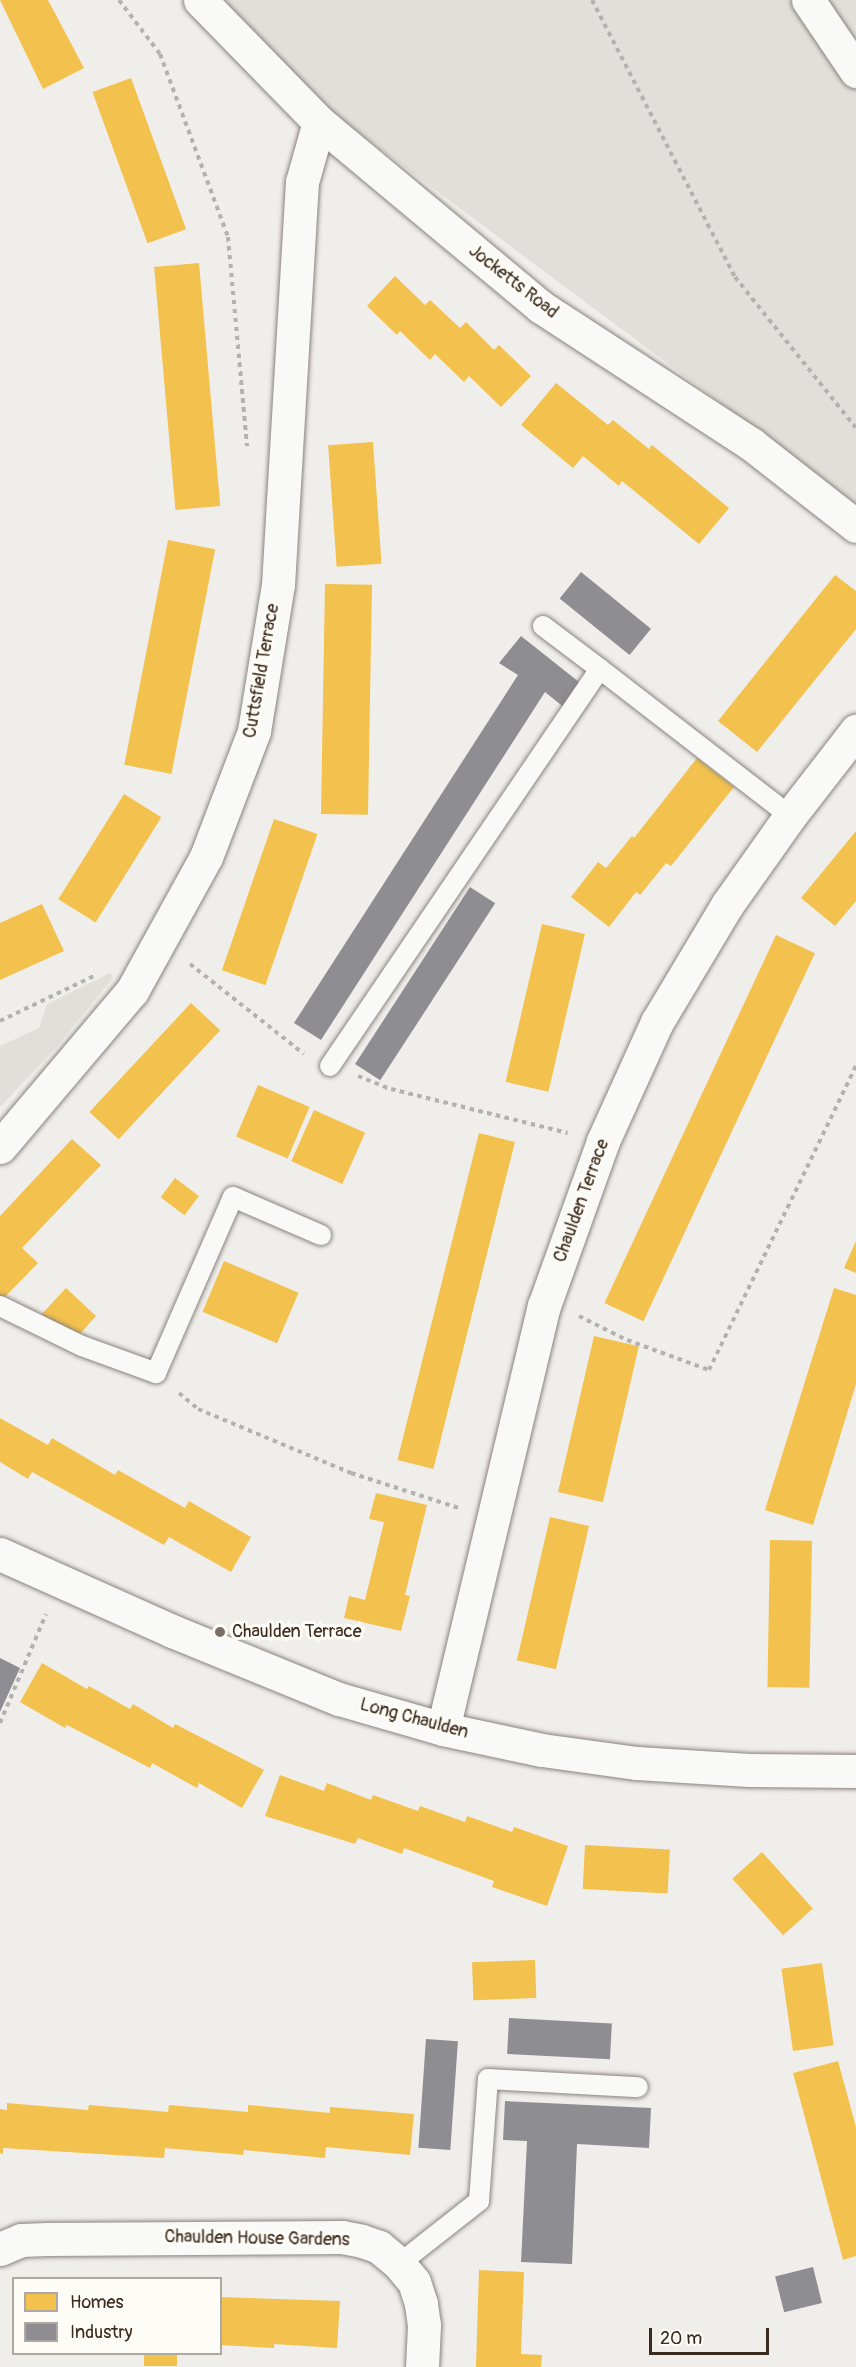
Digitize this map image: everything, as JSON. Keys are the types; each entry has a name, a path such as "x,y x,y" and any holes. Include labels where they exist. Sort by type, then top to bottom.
{"street":[{"name":"Jocketts Road","path":"200,0 319,122 541,307 751,444 856,526"},
{"path":"808,0 856,71"},
{"name":"Cuttsfield Terrace","path":"0,1147 132,991 206,857 254,731 278,585 302,182 319,122"},
{"name":"Chaulden Terrace","path":"443,1729 544,1306 603,1141 657,1022 727,905 790,816 856,731"},
{"name":"Long Chaulden","path":"1,1557 59,1580 172,1631 339,1699 443,1729 542,1750 637,1764 749,1770 856,1771"},
{"name":"Chaulden House Gardens","path":"0,2249 21,2240 47,2239 342,2237 379,2247 399,2264 414,2282 421,2304 424,2325 422,2367"}],"lane":[{"path":"543,626 790,816"},
{"path":"330,1066 600,669"},
{"path":"0,1306 82,1346 156,1373 233,1197 321,1235"},
{"path":"399,2264 479,2201 488,2079 638,2087"}],"path":[{"path":"119,0 160,54 228,237 247,454"},
{"path":"592,0 735,277 856,428"},
{"path":"0,1021 111,968 132,991"},
{"path":"544,1306 579,1316 627,1340 709,1370 856,1066"},
{"path":"156,1373 198,1409 351,1473 493,1519"},
{"path":"0,1723 59,1580"}],"shaded area":[{"path":"223,0 856,0 856,504 332,113"},
{"path":"110,973 113,978 55,1049 0,1107 0,1046 39,1028 47,1004"}],"building: Homes":[{"path":"0,0 48,0 84,68 43,89"},
{"path":"131,78 186,229 148,243 92,92"},
{"path":"199,263 220,506 175,510 154,267"},
{"path":"395,276 425,305 430,300 460,328 466,322 494,350 499,345 531,376 501,407 469,376 464,382 435,354 430,360 400,331 397,335 367,306"},
{"path":"556,383 608,425 613,420 649,449 652,445 729,508 699,544 622,481 619,486 583,456 573,468 521,425"},
{"path":"373,442 382,564 337,567 328,445"},
{"path":"168,540 215,549 171,774 124,765"},
{"path":"835,575 856,591 856,629 757,752 718,721"},
{"path":"325,584 372,585 368,815 321,814"},
{"path":"697,758 734,787 671,866 666,863 640,895 636,892 609,927 571,897 598,862 606,868 632,836 634,838"},
{"path":"124,794 161,817 96,922 58,899"},
{"path":"274,819 317,834 265,985 222,970"},
{"path":"856,831 856,901 835,926 801,898"},
{"path":"42,904 64,951 0,980 0,923"},
{"path":"542,924 585,934 548,1092 506,1082"},
{"path":"776,935 815,953 643,1321 604,1303"},
{"path":"191,1003 220,1030 119,1139 89,1112"},
{"path":"258,1085 310,1107 288,1158 236,1137"},
{"path":"314,1110 365,1133 342,1184 291,1161"},
{"path":"479,1133 515,1142 433,1469 397,1460"},
{"path":"72,1139 101,1165 22,1248 38,1263 3,1299 0,1297 0,1216"},
{"path":"175,1178 199,1196 185,1215 161,1197"},
{"path":"856,1241 856,1273 844,1268"},
{"path":"224,1261 299,1293 277,1343 203,1312"},
{"path":"66,1288 96,1316 80,1334 41,1315"},
{"path":"834,1288 856,1295 856,1384 813,1525 765,1510"},
{"path":"594,1336 639,1346 603,1502 558,1492"},
{"path":"0,1418 48,1445 52,1438 115,1475 118,1470 185,1508 189,1501 251,1537 231,1572 169,1537 164,1545 32,1472 28,1479 0,1462"},
{"path":"376,1493 427,1505 405,1595 410,1596 401,1631 344,1618 349,1596 365,1600 384,1522 369,1519"},
{"path":"550,1517 589,1526 556,1669 517,1660"},
{"path":"770,1540 812,1541 809,1688 767,1687"},
{"path":"42,1663 87,1689 89,1686 130,1709 133,1704 173,1728 175,1724 264,1770 242,1808 199,1783 197,1788 152,1763 150,1768 67,1725 65,1728 20,1702"},
{"path":"280,1775 324,1791 327,1783 371,1800 373,1795 418,1811 420,1806 465,1822 467,1816 512,1832 514,1827 568,1846 547,1906 492,1887 494,1881 404,1848 402,1854 358,1838 355,1844 265,1816"},
{"path":"585,1845 670,1849 668,1893 583,1889"},
{"path":"762,1852 813,1908 783,1935 732,1879"},
{"path":"535,1960 536,1998 473,2000 472,1962"},
{"path":"822,1963 834,2045 793,2051 781,1969"},
{"path":"838,2061 856,2127 856,2256 843,2260 793,2073"},
{"path":"7,2103 88,2110 89,2105 168,2112 169,2105 248,2112 248,2105 330,2113 330,2107 414,2114 410,2155 326,2147 325,2158 244,2150 243,2155 165,2148 164,2158 3,2148 3,2154 0,2153 0,2109 7,2110"},
{"path":"479,2270 524,2272 521,2354 542,2355 541,2367 476,2367"},
{"path":"222,2297 340,2301 337,2348 274,2344 274,2348 222,2345"},
{"path":"144,2355 177,2355 177,2366 144,2366"}],"building: Industry":[{"path":"581,572 651,629 630,655 560,598"},
{"path":"521,636 584,686 566,709 545,692 321,1040 294,1023 518,675 499,663"},
{"path":"470,887 495,903 380,1080 355,1064"},
{"path":"0,1658 20,1668 0,1712"},
{"path":"509,2018 612,2023 610,2059 507,2054"},
{"path":"426,2039 458,2041 450,2150 418,2148"},
{"path":"505,2101 651,2108 649,2148 577,2144 572,2264 521,2262 527,2141 503,2140"},
{"path":"813,2267 822,2303 784,2312 775,2276"}],"place":[{"name":"Chaulden Terrace","path":"220,1632"}]}
